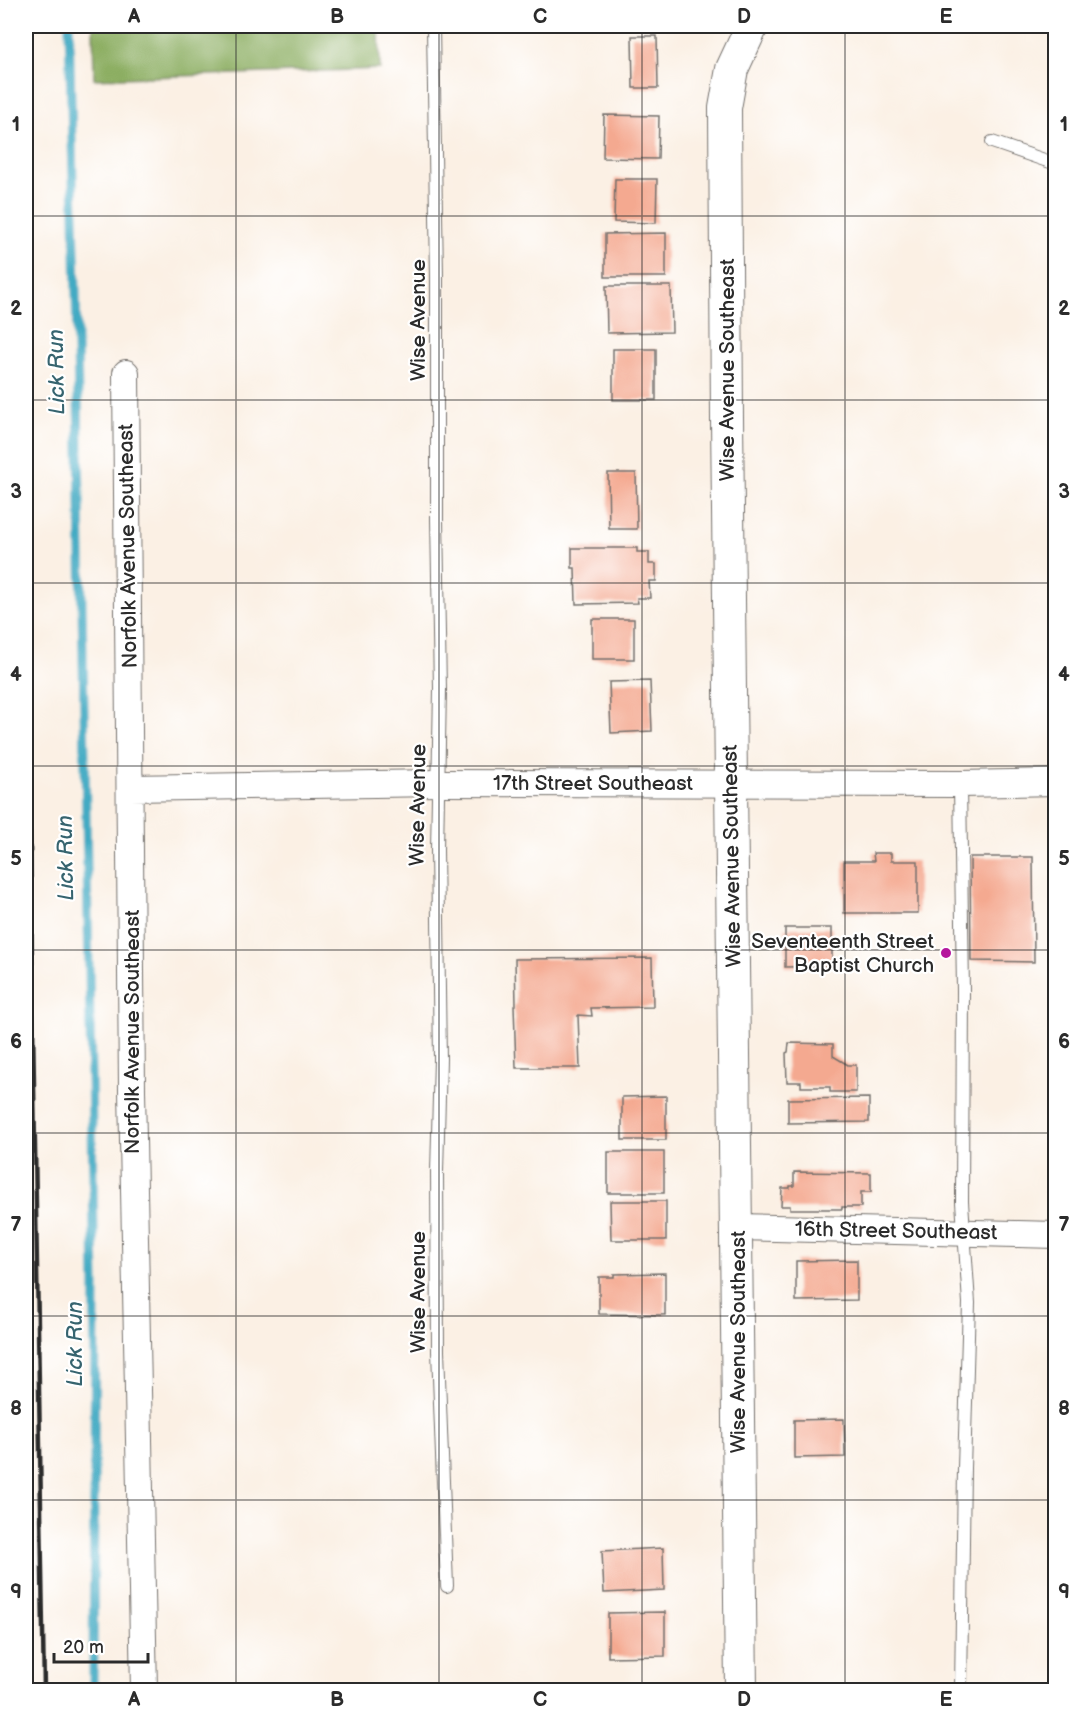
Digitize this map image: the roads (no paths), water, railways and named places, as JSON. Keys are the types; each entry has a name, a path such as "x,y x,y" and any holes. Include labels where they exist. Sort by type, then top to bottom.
{"street":[{"name":"Wise Avenue Southeast","path":"741,1690 725,108 732,69 752,26"},
{"name":"Norfolk Avenue Southeast","path":"126,373 132,1090 144,1690"},
{"name":"17th Street Southeast","path":"131,788 438,783 960,784 1056,782"},
{"name":"16th Street Southeast","path":"737,1227 1056,1235"}],"lane":[{"name":"Wise Avenue","path":"433,26 440,688 437,850 440,1059 437,1172 438,1351 447,1586"},
{"path":"992,142 1056,164"},
{"path":"960,784 963,991 962,1203 969,1303 964,1468 962,1690"}],"waterway":[{"name":"Lick Run","path":"69,26 95,1283 93,1690"}],"railway":[{"path":"26,603 44,1690"}],"place":[{"name":"Seventeenth Street Baptist Church","path":"946,953"}]}
